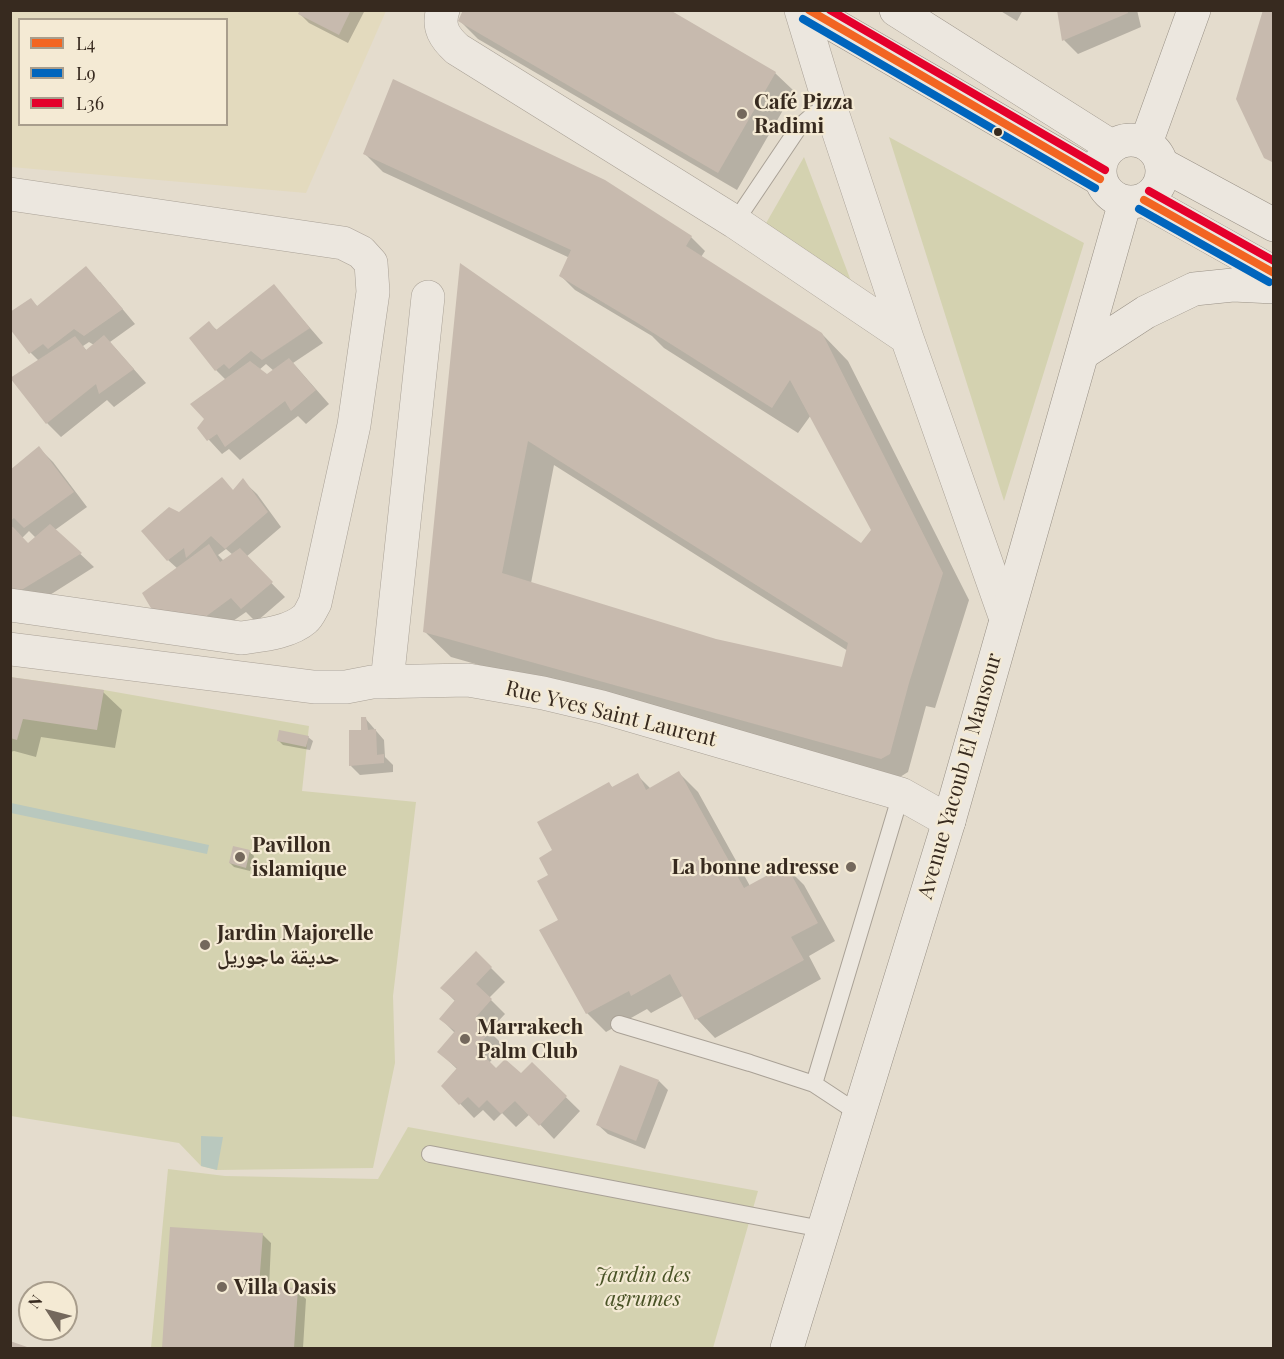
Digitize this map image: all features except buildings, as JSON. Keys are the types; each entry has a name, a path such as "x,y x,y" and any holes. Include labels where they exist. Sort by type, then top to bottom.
{"street":[{"path":"443,10 441,15 444,37 457,49 735,222 907,338"},
{"path":"801,10 831,109 907,338 1005,616"},
{"path":"808,10 1100,179"},
{"path":"896,10 1111,146"},
{"path":"1134,201 1155,192 1161,179 1153,154 1194,10"},
{"path":"1274,225 1153,154 1134,140 1122,141 1111,146 1104,155 1100,166 1100,179 1113,198 1134,201 1274,273"},
{"path":"10,194 343,243 361,252 371,263 373,292 354,425 315,603 305,619 270,634 241,638 10,605"},
{"name":"Avenue Yacoub El Mansour","path":"787,1348 949,821 1005,616 1083,352 1134,201"},
{"path":"1083,352 1146,312 1194,289 1233,285 1274,287"},
{"path":"387,682 428,297"},
{"name":"Rue Yves Saint Laurent","path":"10,649 314,687 346,687 372,682 468,680 543,693 602,707 901,794 949,821"}],"lane":[{"path":"735,222 799,127 814,114 831,109"},
{"path":"814,1084 901,794"},
{"path":"619,1024 814,1084 858,1113"},
{"path":"430,1154 822,1229"}],"shaded area":[{"path":"10,11 386,11 306,193 11,167"},
{"path":"11,803 209,845 207,854 11,813"},
{"path":"201,1136 223,1137 217,1170 201,1166"}],"green space":[{"path":"889,137 1084,243 1004,501"},
{"path":"804,157 854,289 765,225"},
{"name":"Jardin Majorelle حديقة ماجوريل","path":"10,677 104,690 309,726 302,791 416,802 393,996 395,1063 373,1168 217,1170 201,1166 179,1143 11,1116"},
{"name":"Jardin des agrumes","path":"408,1127 758,1191 713,1348 151,1348 168,1169 225,1176 378,1179"}],"transit line":[{"name":"L4","path":"809,10 1100,179"},
{"name":"L36","path":"830,10 1105,170"},
{"name":"L9","path":"803,19 1095,188"},
{"name":"L36","path":"1149,191 1274,261"},
{"name":"L4","path":"1144,200 1274,273"},
{"name":"L9","path":"1139,209 1269,282"}],"place":[{"name":"Café Pizza Radimi","path":"742,114"},
{"name":"Pavillon islamique","path":"240,857"},
{"name":"La bonne adresse","path":"851,867"},
{"name":"Jardin Majorelle حديقة ماجوريل","path":"205,945"},
{"name":"Marrakech Palm Club","path":"465,1039"},
{"name":"Villa Oasis","path":"222,1287"}]}
